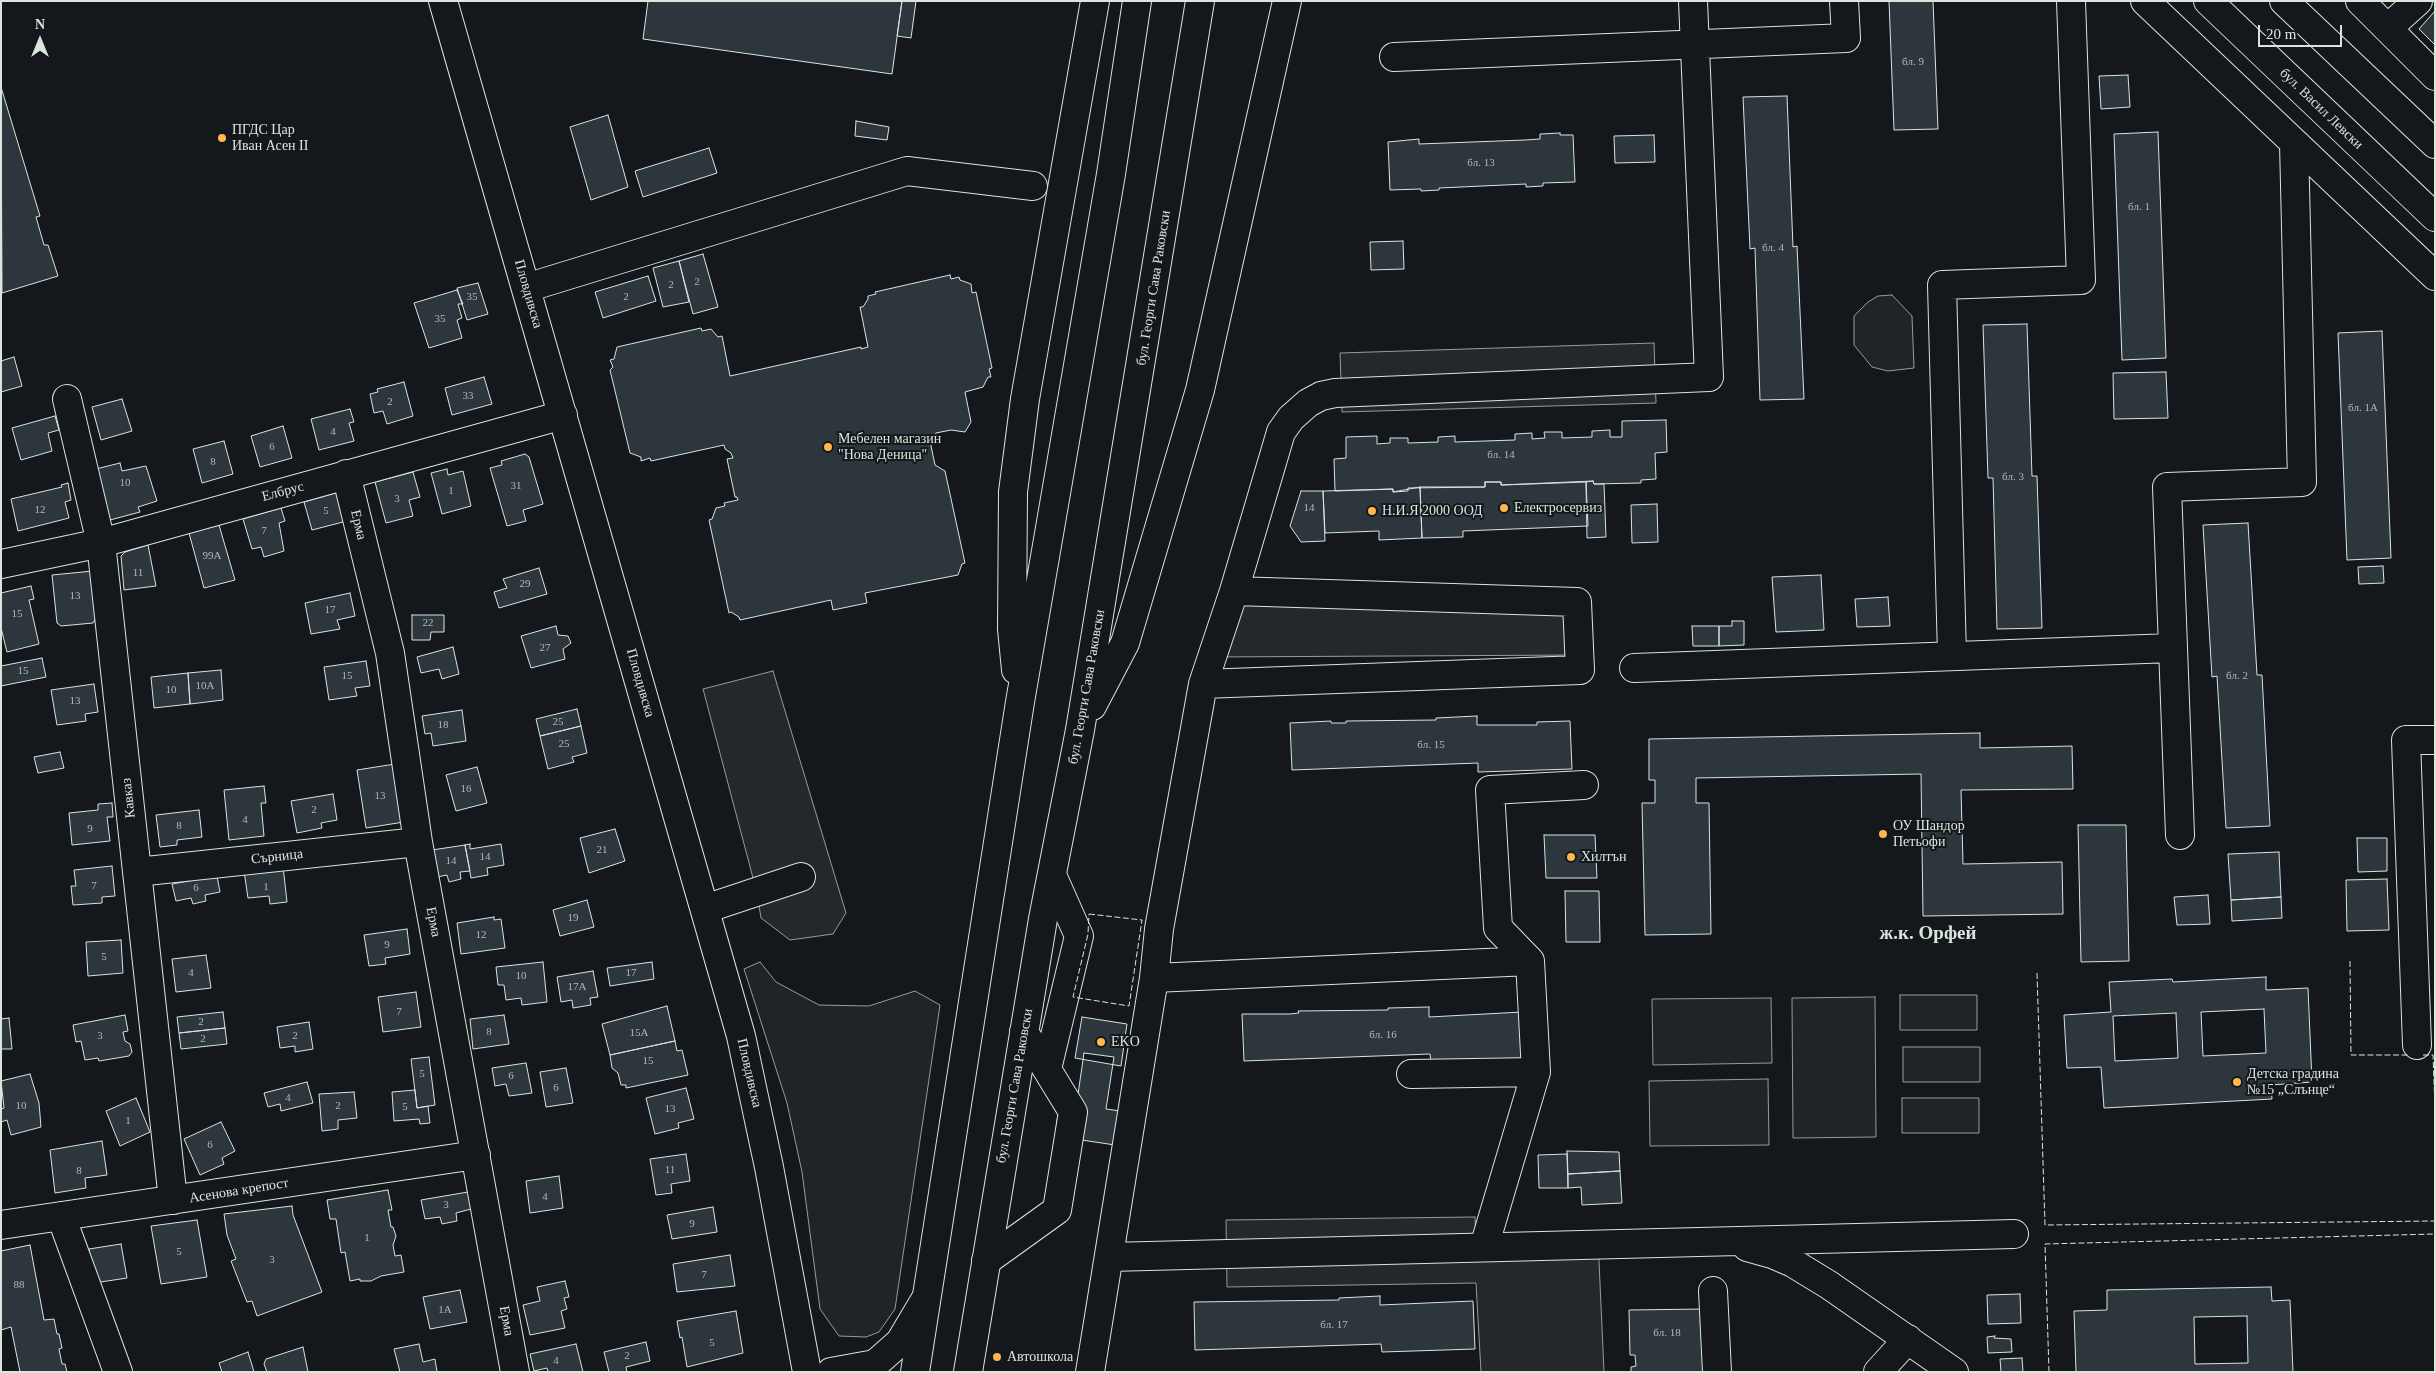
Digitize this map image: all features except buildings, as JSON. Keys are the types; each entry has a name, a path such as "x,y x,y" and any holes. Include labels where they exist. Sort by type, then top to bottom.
{"street":[{"name":"Пловдивска","path":"443,1 706,909 741,1036 756,1103 808,1372"},
{"path":"1020,702 1012,629 1013,492 1025,399 1094,1"},
{"path":"915,1372 1020,702 1110,184 1137,1"},
{"name":"бул. Георги Сава Раковски","path":"968,1372 1024,1032 1080,730 1200,1"},
{"path":"1080,730 1125,643 1198,399 1287,1"},
{"path":"1090,1372 1154,978 1159,929 1203,684 1234,591 1281,432 1299,410 1321,396 1368,392 1709,377 1693,1"},
{"path":"1394,57 1846,38 1844,1"},
{"path":"1952,655 1942,284 2081,280 2071,1"},
{"path":"2145,1 2435,276"},
{"name":"бул. Васил Левски","path":"2208,1 2435,217"},
{"path":"2284,1 2435,144"},
{"path":"2360,1 2435,76"},
{"path":"2388,28 2418,1"},
{"path":"2180,835 2167,487 2302,482 2294,143"},
{"path":"526,288 907,171 1033,186"},
{"name":"Кавказ","path":"67,399 100,543 173,1200"},
{"name":"Елбрус","path":"1,564 100,543 563,415"},
{"name":"Ерма","path":"346,474 390,653 418,842 515,1372"},
{"path":"1203,684 1580,670 1577,602 1234,591"},
{"path":"1634,668 2172,648"},
{"path":"2417,1045 2406,740 2435,740"},
{"path":"1484,1247 1536,1072 1530,961 1498,928 1490,790 1584,785"},
{"name":"Сърница","path":"137,872 418,842"},
{"path":"1047,1069 1079,936 1052,875"},
{"path":"706,909 801,877"},
{"path":"1154,978 1530,961"},
{"path":"986,1261 1056,1210 1074,1112 1024,1032"},
{"path":"1411,1074 1536,1072"},
{"name":"Асенова крепост","path":"1,1225 476,1155"},
{"path":"61,1216 118,1372"},
{"path":"1109,1257 1545,1247 1706,1240 2014,1234"},
{"path":"1706,1240 1750,1248 1792,1263 1829,1285 1954,1372"},
{"path":"1713,1291 1716,1372"},
{"path":"831,1372 875,1364 900,1342 925,1300"},
{"path":"1878,1372 1908,1339"}],"shaded area":[{"path":"1892,295 1912,316 1914,368 1888,371 1872,367 1854,345 1854,316 1868,302 1878,296"},
{"path":"1654,343 1656,403 1342,412 1340,353"},
{"path":"1234,591 1577,602 1579,655 1211,657"},
{"path":"773,671 846,913 833,934 790,940 761,918 757,893 703,689"},
{"path":"760,962 776,982 819,1005 869,1006 915,991 940,1005 895,1309 879,1332 866,1337 839,1336 820,1309 802,1172 787,1103 744,969"},
{"path":"1900,995 1977,995 1977,1030 1900,1030"},
{"path":"1875,997 1876,1137 1793,1138 1792,998"},
{"path":"1771,998 1772,1063 1653,1065 1652,999"},
{"path":"1903,1047 1980,1047 1980,1082 1903,1082"},
{"path":"1768,1079 1769,1145 1650,1146 1649,1081"},
{"path":"1902,1098 1979,1098 1979,1133 1902,1133"},
{"path":"1475,1217 1476,1244 1598,1239 1604,1372 1481,1372 1476,1283 1227,1287 1226,1220"}],"fence":[{"path":"1089,914 1142,920 1129,1006 1073,997 1088,934 1089,914"},
{"path":"2350,961 2351,1055 2410,1055"},
{"path":"2037,973 2045,1225 2435,1221"},
{"path":"2423,1055 2433,1055 2435,1108"},
{"path":"2049,1372 2045,1244 2435,1234"}],"place":[{"name":"ПГДС Цар Иван Асен II","path":"222,138"},
{"name":"Мебелен магазин \"Нова Деница\"","path":"828,447"},
{"name":"Електросервиз","path":"1504,508"},
{"name":"Н.И.Я 2000 ООД","path":"1372,511"},
{"name":"ОУ Шандор Петьофи","path":"1883,834"},
{"name":"Хилтън","path":"1571,857"},
{"name":"EKO","path":"1101,1042"},
{"name":"Детска градина №15 „Слънце“","path":"2237,1082"},
{"name":"Автошкола","path":"997,1357"}],"district":[{"name":"ж.к. Орфей","path":"1928,934"}]}
